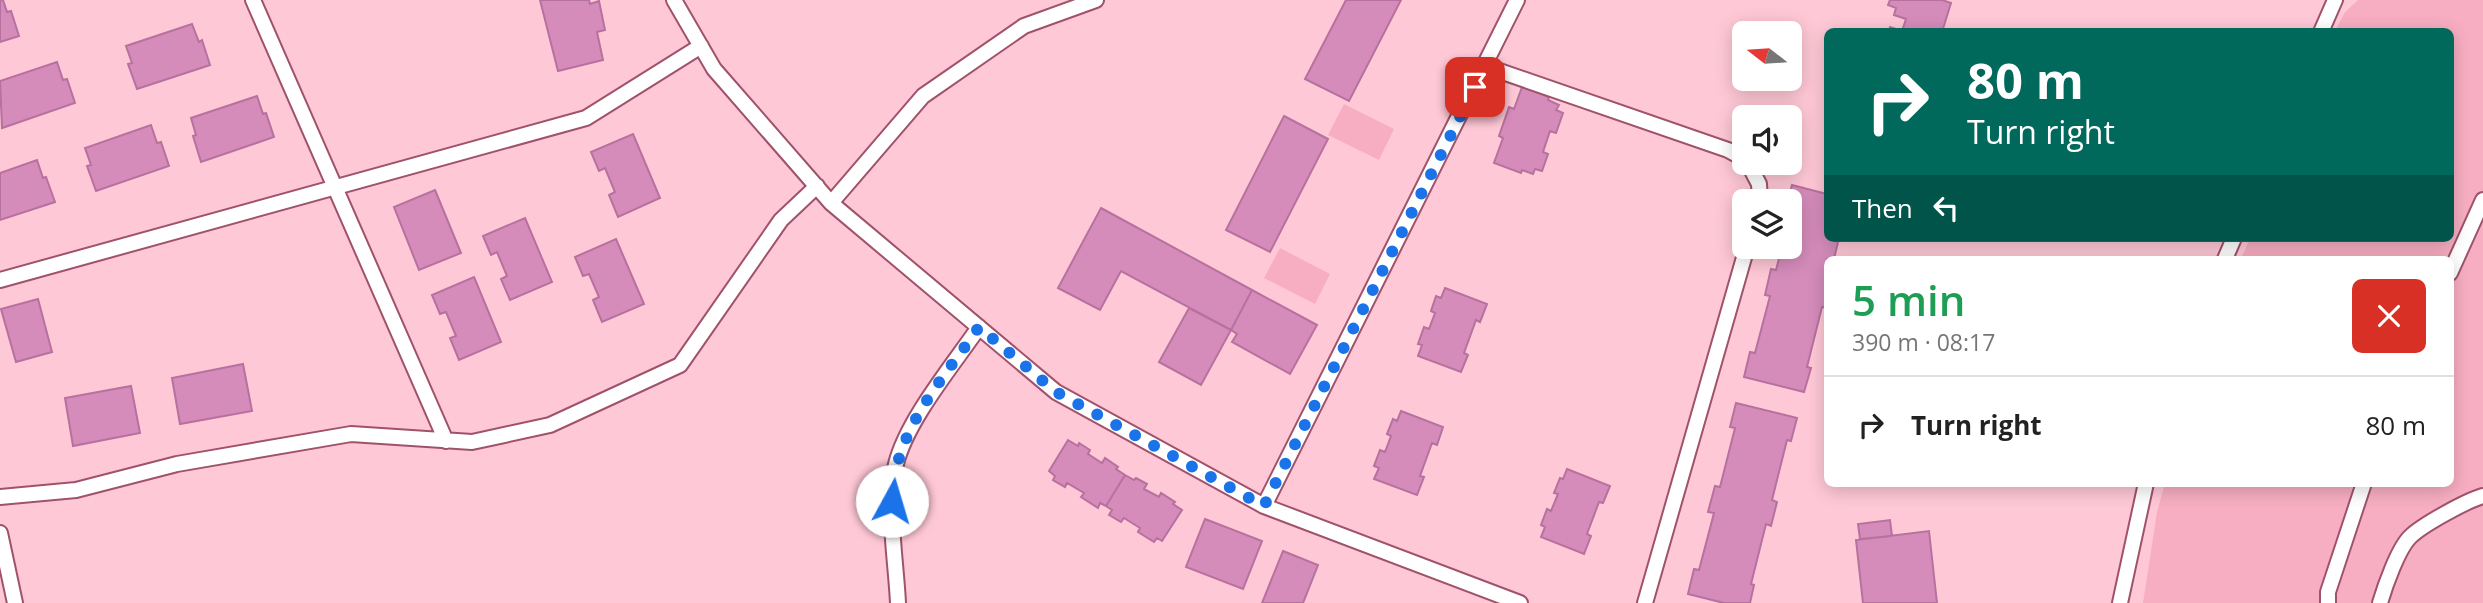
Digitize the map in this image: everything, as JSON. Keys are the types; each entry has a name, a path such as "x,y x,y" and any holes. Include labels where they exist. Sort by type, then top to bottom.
{"street":[{"path":"253,0 446,441"},
{"path":"674,0 714,69 831,202 1056,392 1264,506 1520,603"},
{"path":"831,202 923,96 1024,26 1096,0"},
{"path":"1264,506 1517,0"},
{"path":"2323,28 2335,0"},
{"path":"0,280 586,118 701,46"},
{"path":"1485,66 1732,152"},
{"path":"0,497 76,490 177,464 351,433 472,442 550,425 680,365 780,220 817,186"},
{"path":"2454,264 2483,200"},
{"path":"1646,603 1744,259"},
{"path":"898,603 892,501 898,457 915,419 979,327"},
{"path":"2120,603 2145,487"},
{"path":"2328,603 2328,592 2363,487"},
{"path":"2380,603 2386,582 2410,537 2466,501 2483,496"},
{"path":"0,533 15,603"}],"shaded area":[{"path":"2358,0 2483,0 2483,603 2143,603 2157,512 2164,487 2454,487 2454,256 2242,256 2248,242 2454,242 2454,28 2337,28 2345,12"},
{"path":"1344,104 1394,129 1379,160 1328,135"},
{"path":"1280,248 1330,274 1315,304 1264,278"}],"building":[{"path":"0,0 3,0 7,12 11,11 19,36 0,42"},
{"path":"540,0 589,0 590,4 599,1 605,30 597,32 603,60 558,71"},
{"path":"1346,0 1401,0 1349,101 1305,79"},
{"path":"1890,0 1942,0 1951,3 1943,28 1903,28 1906,19 1894,15 1896,8 1888,5"},
{"path":"192,24 199,42 202,40 210,65 137,89 128,64 132,63 126,46"},
{"path":"57,62 63,80 67,79 75,103 2,128 0,81"},
{"path":"1522,87 1549,97 1548,100 1559,105 1556,110 1563,113 1556,133 1550,131 1543,152 1548,154 1542,171 1535,169 1533,174 1522,170 1521,173 1494,163 1503,138 1499,136 1509,107 1514,109"},
{"path":"257,96 274,137 201,162 191,118"},
{"path":"1284,116 1328,139 1270,252 1226,230"},
{"path":"151,125 157,143 161,142 169,166 96,191 87,166 91,165 85,148"},
{"path":"633,134 660,198 618,217 609,195 615,192 605,168 599,171 591,152"},
{"path":"37,160 55,202 0,220 0,173"},
{"path":"1792,185 1824,193 1824,242 1838,242 1835,256 1824,256 1824,307 1807,367 1811,368 1804,392 1744,377 1750,352 1755,353 1770,296 1765,295 1771,269 1776,270 1779,259 1802,259 1802,189 1791,189"},
{"path":"435,190 461,253 419,270 394,207"},
{"path":"1101,208 1252,290 1231,330 1121,271 1100,310 1058,288"},
{"path":"525,218 552,282 510,300 501,279 507,276 497,252 491,255 483,236"},
{"path":"616,239 644,304 602,322 593,300 599,297 589,274 583,276 575,257"},
{"path":"474,277 501,342 459,360 450,338 456,336 446,312 440,314 432,295"},
{"path":"1445,288 1487,304 1480,322 1476,320 1464,353 1468,355 1461,372 1418,356 1422,345 1418,344 1424,327 1429,329 1435,313 1431,311 1436,296 1441,298"},
{"path":"1252,290 1317,325 1290,374 1232,342 1237,334 1231,330"},
{"path":"38,299 52,352 16,362 1,309"},
{"path":"1189,308 1231,330 1201,385 1159,362"},
{"path":"243,364 252,411 180,424 172,378"},
{"path":"131,386 140,433 73,446 65,398"},
{"path":"1736,403 1797,418 1791,441 1787,440 1772,500 1777,502 1771,526 1766,524 1751,584 1754,585 1750,603 1724,603 1688,594 1694,569 1699,570 1714,513 1708,512 1715,486 1720,487 1735,428 1730,427"},
{"path":"1401,411 1443,427 1437,445 1432,443 1420,476 1424,477 1417,495 1374,479 1379,468 1374,466 1380,450 1385,452 1391,436 1387,434 1393,419 1397,421"},
{"path":"1068,440 1090,450 1088,454 1102,463 1105,458 1125,475 1106,506 1100,503 1098,508 1081,497 1084,493 1067,483 1065,487 1053,480 1055,476 1049,471"},
{"path":"1567,469 1610,486 1603,503 1599,502 1587,534 1591,536 1584,554 1541,537 1545,527 1541,525 1547,509 1551,511 1558,494 1554,493"},
{"path":"1125,475 1147,484 1144,489 1159,497 1161,493 1182,510 1162,541 1157,538 1154,542 1138,532 1140,528 1124,518 1121,522 1109,515 1112,510 1106,506"},
{"path":"1205,519 1262,541 1243,589 1186,567"},
{"path":"1890,520 1892,536 1860,539 1858,524"},
{"path":"1929,531 1937,603 1863,603 1856,540"},
{"path":"1283,551 1318,565 1303,603 1262,603"}],"route":[{"path":"892,501 896,466 907,434 979,327 1056,392 1264,506 1475,87"}]}
